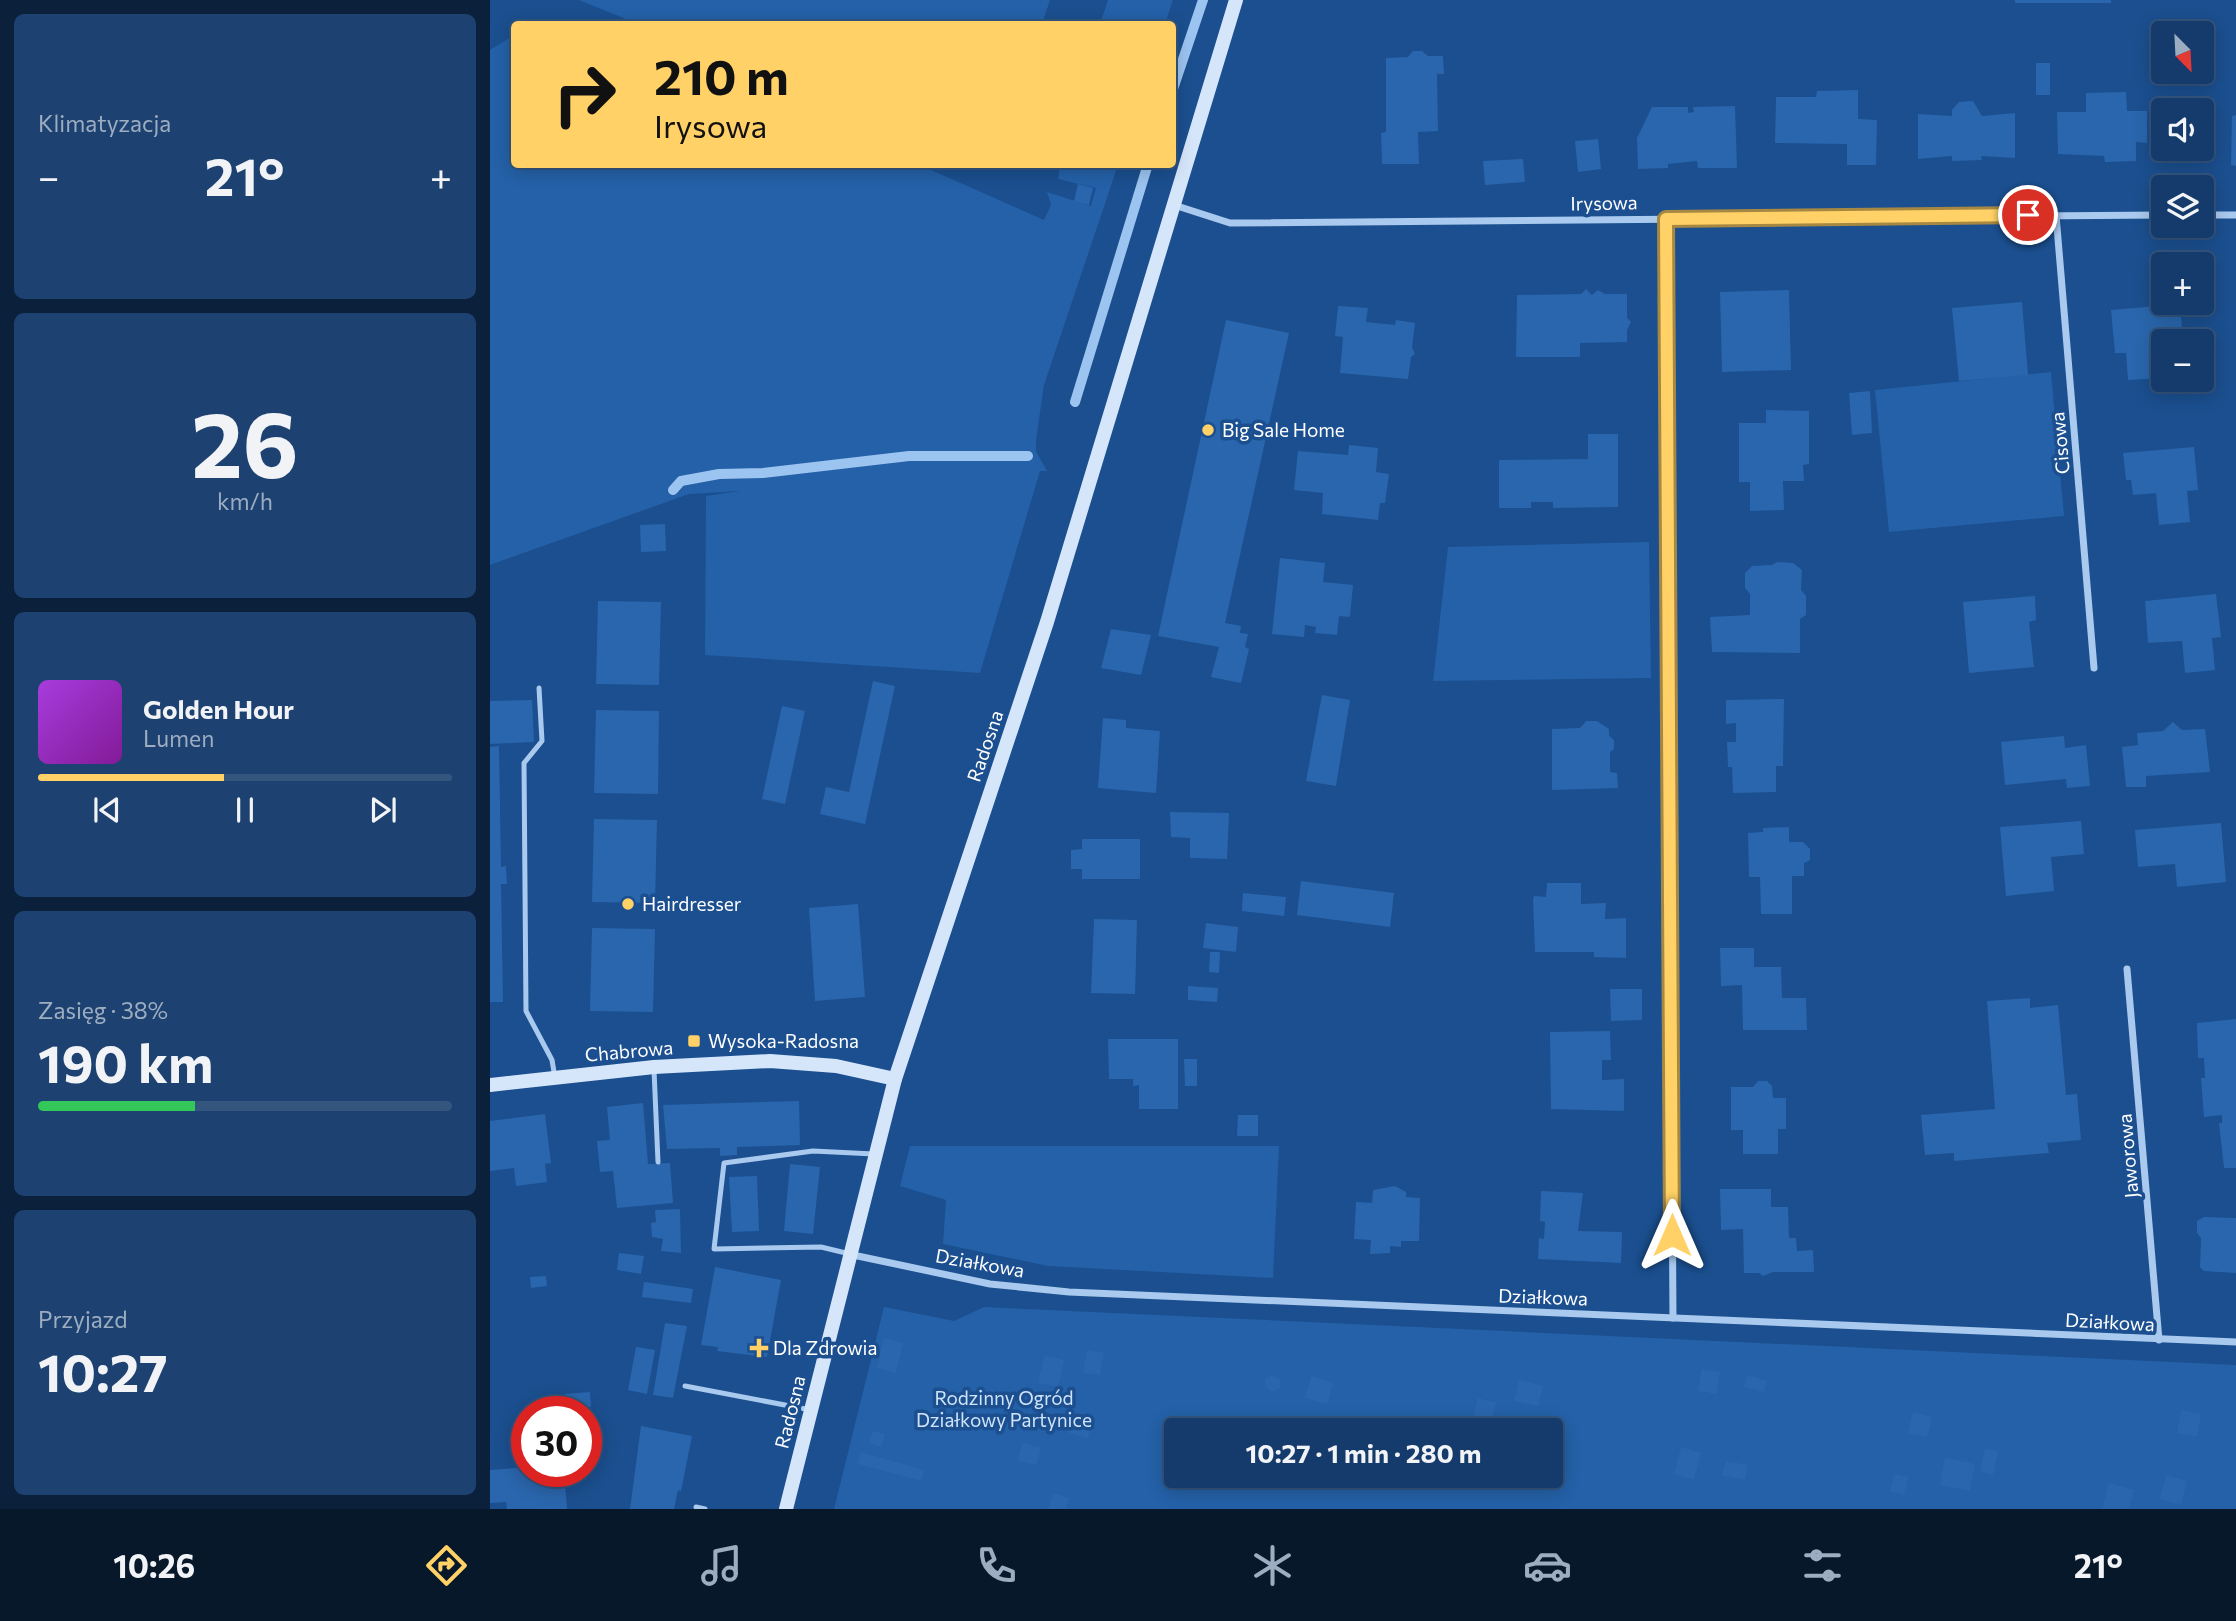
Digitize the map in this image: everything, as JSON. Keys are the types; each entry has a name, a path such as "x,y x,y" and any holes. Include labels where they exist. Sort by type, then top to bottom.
{"street":[{"name":"Radosna","path":"786,1509 853,1255 895,1079 1047,622 1236,0"},
{"name":"Irysowa","path":"1174,205 1230,223 2151,215"},
{"name":"Cisowa","path":"2056,215 2094,668"},
{"path":"2214,215 2236,215"},
{"path":"1666,219 1672,1318"},
{"name":"Jaworowa","path":"2127,969 2159,1340"},
{"name":"Chabrowa","path":"490,1085 654,1067 790,1061 836,1066 895,1079"},
{"name":"Działkowa","path":"853,1255 990,1284 1069,1292 2236,1342"}],"lane":[{"path":"539,688 542,741 524,763 526,1011 552,1060 555,1078"},
{"path":"654,1067 658,1162"},
{"path":"853,1255 821,1247 714,1249 724,1163 813,1151 876,1154"},
{"path":"685,1386 811,1410"},
{"path":"696,1507 705,1509"}],"green space":[{"path":"579,0 1050,0 1043,21 631,21"},
{"path":"1108,0 1173,0 1166,21 1101,21"},
{"path":"511,37 511,168 927,168 1044,220 1051,205 1047,192 1091,206 1096,188 1058,179 1060,168 1117,168 1044,385 1036,451 1047,471 1040,471 980,673 705,655 706,496 740,491 689,494 490,565 490,50"},
{"path":"2051,372 2064,516 1889,532 1875,390"},
{"path":"1649,542 1651,678 1433,681 1448,547"},
{"path":"910,1146 1279,1146 1273,1278 1048,1266 943,1244 946,1200 900,1186"},
{"name":"Rodzinny Ogród Działkowy Partynice","path":"884,1307 954,1321 984,1307 2236,1365 2236,1509 834,1509"}],"building":[{"path":"2015,0 2111,0 2111,3 2015,3"},
{"path":"1413,51 1422,51 1428,56 1443,56 1444,74 1437,74 1438,131 1418,132 1419,164 1382,164 1381,133 1386,132 1386,58 1408,57"},
{"path":"2036,63 2050,63 2050,95 2036,95"},
{"path":"1858,90 1858,119 1877,120 1876,165 1847,165 1847,144 1775,143 1776,97 1816,97 1817,91"},
{"path":"2126,92 2127,111 2147,111 2147,143 2136,142 2136,161 2105,162 2104,156 2058,154 2057,112 2086,112 2086,93"},
{"path":"1973,101 1982,116 2015,113 2015,158 1981,156 1982,160 1952,161 1952,156 1918,159 1918,114 1952,116 1952,110 1959,102"},
{"path":"1735,106 1737,168 1698,168 1697,161 1668,164 1668,168 1638,169 1637,138 1652,107 1688,107 1688,113 1694,112 1693,107"},
{"path":"2236,115 2236,166 2231,165 2232,116"},
{"path":"1598,139 1601,169 1578,172 1575,141"},
{"path":"1523,159 1525,182 1485,185 1483,161"},
{"path":"1078,184 1093,188 1089,205 1074,201"},
{"path":"1586,289 1592,295 1598,290 1605,294 1627,294 1627,318 1631,322 1627,330 1627,342 1580,343 1580,357 1516,357 1517,295 1581,294"},
{"path":"1789,290 1791,370 1722,372 1720,292"},
{"path":"2022,302 2028,375 1959,381 1952,308"},
{"path":"1338,306 1368,308 1366,322 1395,325 1396,320 1415,323 1412,347 1415,354 1411,357 1408,379 1340,373 1343,337 1335,336"},
{"path":"2151,307 2151,315 2181,315 2182,329 2151,329 2151,379 2128,380 2126,353 2115,353 2111,310"},
{"path":"1226,320 1289,333 1225,623 1241,626 1240,633 1248,634 1245,647 1249,649 1241,683 1211,677 1219,647 1158,636"},
{"path":"1870,391 1872,433 1852,435 1849,393"},
{"path":"1766,410 1809,411 1809,464 1803,465 1804,481 1783,481 1784,510 1750,511 1750,482 1739,482 1739,423 1766,423"},
{"path":"1588,434 1618,434 1618,507 1553,508 1553,502 1531,502 1531,508 1499,508 1499,460 1588,459"},
{"path":"1349,445 1378,448 1376,472 1389,474 1385,503 1380,503 1378,520 1322,514 1323,493 1294,490 1298,451 1348,455"},
{"path":"2194,447 2198,490 2187,491 2190,522 2159,525 2156,493 2133,495 2131,480 2126,480 2123,453"},
{"path":"665,524 666,551 641,552 640,525"},
{"path":"1280,558 1325,563 1323,582 1353,585 1350,617 1339,616 1337,635 1315,633 1316,627 1305,625 1304,637 1272,634"},
{"path":"1777,562 1793,563 1802,570 1801,590 1806,596 1806,615 1800,619 1800,653 1712,652 1710,617 1750,615 1750,594 1745,588 1745,573 1752,566 1772,565"},
{"path":"2216,594 2221,637 2212,638 2215,670 2185,673 2182,641 2148,643 2145,601"},
{"path":"2035,596 2036,620 2029,622 2034,667 1969,673 1963,602"},
{"path":"598,601 661,602 659,685 596,684"},
{"path":"1111,629 1151,635 1141,675 1101,668"},
{"path":"873,681 895,686 865,824 820,814 826,787 849,792"},
{"path":"1322,695 1350,700 1336,786 1306,781"},
{"path":"1784,699 1783,766 1776,766 1776,792 1733,793 1727,742 1736,742 1736,723 1726,724 1726,700"},
{"path":"532,700 534,742 490,744 490,701"},
{"path":"782,706 805,711 785,804 762,799"},
{"path":"596,710 659,711 658,794 594,793"},
{"path":"1103,718 1126,720 1126,728 1160,731 1156,793 1098,788"},
{"path":"1586,721 1597,721 1609,729 1609,736 1614,740 1614,749 1610,752 1610,772 1617,773 1618,788 1552,790 1552,729 1580,728"},
{"path":"2173,722 2182,730 2205,729 2210,772 2146,776 2146,787 2126,787 2122,747 2138,745 2137,733 2163,731"},
{"path":"2064,736 2065,748 2086,745 2090,786 2067,788 2066,779 2005,785 2001,742"},
{"path":"499,746 501,867 506,866 507,884 501,884 503,1002 490,1002 490,747"},
{"path":"1170,812 1229,813 1227,859 1190,858 1190,838 1171,837"},
{"path":"594,819 657,820 655,903 592,902"},
{"path":"2081,821 2084,854 2051,857 2054,891 2006,896 2000,827"},
{"path":"2221,823 2226,882 2177,887 2175,864 2138,867 2135,830"},
{"path":"1789,827 1789,842 1803,842 1810,849 1810,860 1804,863 1804,876 1792,876 1792,914 1761,914 1760,877 1749,877 1748,833 1763,832 1763,828"},
{"path":"1082,839 1140,839 1140,879 1082,879 1082,869 1071,869 1071,850 1082,849"},
{"path":"1301,881 1394,893 1390,927 1297,915"},
{"path":"1547,883 1581,883 1581,904 1606,903 1605,919 1626,918 1626,958 1594,957 1594,952 1535,952 1533,899 1534,896 1546,897"},
{"path":"1243,893 1286,897 1284,916 1242,911"},
{"path":"858,904 865,997 815,1001 809,908"},
{"path":"1094,919 1137,920 1135,994 1091,993"},
{"path":"1206,923 1238,927 1236,952 1203,948"},
{"path":"592,928 655,929 653,1012 590,1011"},
{"path":"1720,948 1754,948 1754,967 1781,967 1782,998 1806,998 1807,1030 1743,1030 1742,985 1721,986"},
{"path":"1210,952 1220,952 1219,973 1209,972"},
{"path":"1188,986 1218,988 1217,1002 1188,1000"},
{"path":"1610,989 1642,989 1642,1020 1611,1021"},
{"path":"2030,998 2030,1008 2058,1005 2066,1095 2077,1094 2081,1140 2047,1143 2049,1153 1954,1161 1954,1153 1925,1155 1921,1115 1995,1109 1987,1001"},
{"path":"2236,1019 2236,1168 2224,1168 2219,1123 2222,1123 2222,1115 2204,1117 2201,1078 2205,1078 2204,1058 2198,1058 2197,1023"},
{"path":"1610,1031 1611,1060 1602,1060 1602,1080 1624,1079 1624,1111 1551,1109 1550,1032"},
{"path":"1108,1039 1178,1039 1178,1109 1139,1109 1139,1085 1133,1086 1133,1079 1109,1079"},
{"path":"1184,1059 1197,1059 1197,1086 1185,1086"},
{"path":"1758,1081 1767,1081 1772,1086 1773,1098 1786,1098 1786,1129 1778,1129 1778,1154 1743,1154 1743,1130 1731,1130 1731,1087 1753,1087"},
{"path":"799,1101 800,1145 737,1147 737,1155 720,1156 720,1148 667,1149 663,1105"},
{"path":"643,1103 648,1164 670,1163 673,1203 617,1208 613,1171 600,1172 597,1141 610,1140 607,1107"},
{"path":"545,1114 551,1163 545,1164 547,1182 516,1186 514,1168 490,1171 490,1121"},
{"path":"1238,1115 1258,1115 1258,1136 1237,1136"},
{"path":"790,1164 820,1167 813,1234 784,1231"},
{"path":"757,1176 759,1231 732,1232 729,1177"},
{"path":"1395,1186 1406,1192 1406,1197 1420,1198 1419,1241 1401,1241 1401,1247 1390,1246 1390,1253 1370,1254 1371,1240 1354,1239 1356,1202 1372,1203 1373,1190"},
{"path":"1720,1189 1771,1189 1771,1207 1788,1207 1789,1238 1796,1238 1797,1251 1813,1250 1814,1272 1773,1272 1763,1276 1759,1273 1744,1273 1743,1229 1721,1230"},
{"path":"1541,1191 1583,1193 1578,1231 1622,1232 1621,1263 1538,1259 1539,1238 1544,1239 1545,1222 1540,1221"},
{"path":"680,1209 681,1253 661,1251 663,1239 652,1237 651,1223 656,1222 655,1210"},
{"path":"2204,1217 2236,1218 2236,1273 2204,1271 2200,1267 2201,1238 2197,1233 2197,1221"},
{"path":"619,1253 644,1256 641,1274 617,1270"},
{"path":"715,1267 781,1280 767,1357 717,1351 718,1347 701,1345"},
{"path":"546,1276 547,1286 531,1288 530,1277"},
{"path":"644,1282 693,1289 691,1303 642,1297"},
{"path":"665,1323 687,1326 673,1398 653,1395"},
{"path":"884,1338 903,1343 896,1373 877,1368"},
{"path":"636,1347 655,1350 647,1394 628,1390"},
{"path":"1087,1350 1104,1353 1100,1375 1083,1373"},
{"path":"1044,1356 1064,1360 1058,1387 1038,1383"},
{"path":"1702,1369 1720,1372 1717,1394 1698,1391"},
{"path":"1273,1375 1280,1380 1280,1388 1272,1392 1265,1387 1265,1379"},
{"path":"1747,1375 1767,1381 1764,1392 1744,1387"},
{"path":"1311,1376 1333,1383 1327,1404 1305,1398"},
{"path":"1519,1380 1543,1386 1538,1406 1514,1401"},
{"path":"590,1392 590,1396 565,1396"},
{"path":"1478,1398 1496,1403 1492,1418 1473,1418"},
{"path":"2181,1410 2201,1414 2197,1437 2177,1433"},
{"path":"1913,1412 1932,1417 1927,1437 1908,1433"},
{"path":"1073,1413 1092,1417 1088,1438 1069,1433"},
{"path":"641,1426 692,1436 681,1491 678,1490 674,1509 630,1509"},
{"path":"873,1431 885,1434 881,1447 869,1443"},
{"path":"1022,1443 1041,1447 1037,1465 1018,1461"},
{"path":"1681,1447 1701,1453 1694,1480 1674,1474"},
{"path":"1985,1448 1998,1451 1993,1475 1980,1471"},
{"path":"861,1452 924,1470 921,1481 858,1464"},
{"path":"1945,1458 1975,1464 1970,1491 1940,1485"},
{"path":"1726,1461 1748,1465 1745,1480 1722,1475"},
{"path":"511,1468 511,1487 565,1487 567,1509 507,1509 506,1502 490,1503 490,1470"},
{"path":"1894,1474 1908,1477 1904,1495 1890,1491"},
{"path":"2166,1475 2187,1481 2181,1505 2160,1499"},
{"path":"2109,1483 2134,1490 2129,1509 2102,1509"},
{"path":"1053,1493 1069,1498 1066,1509 1048,1509"}],"waterway":[{"path":"1176,80 1203,0"},
{"path":"1075,402 1147,168"},
{"path":"673,490 681,481 719,474 763,473 909,456 1028,456"}],"place":[{"name":"Big Sale Home","path":"1208,430"},
{"name":"Hairdresser","path":"628,904"},
{"name":"Wysoka-Radosna","path":"694,1041"},
{"name":"Dla Zdrowia","path":"759,1348"}],"route":[{"path":"1672,1235 1666,219 2028,215"}]}
